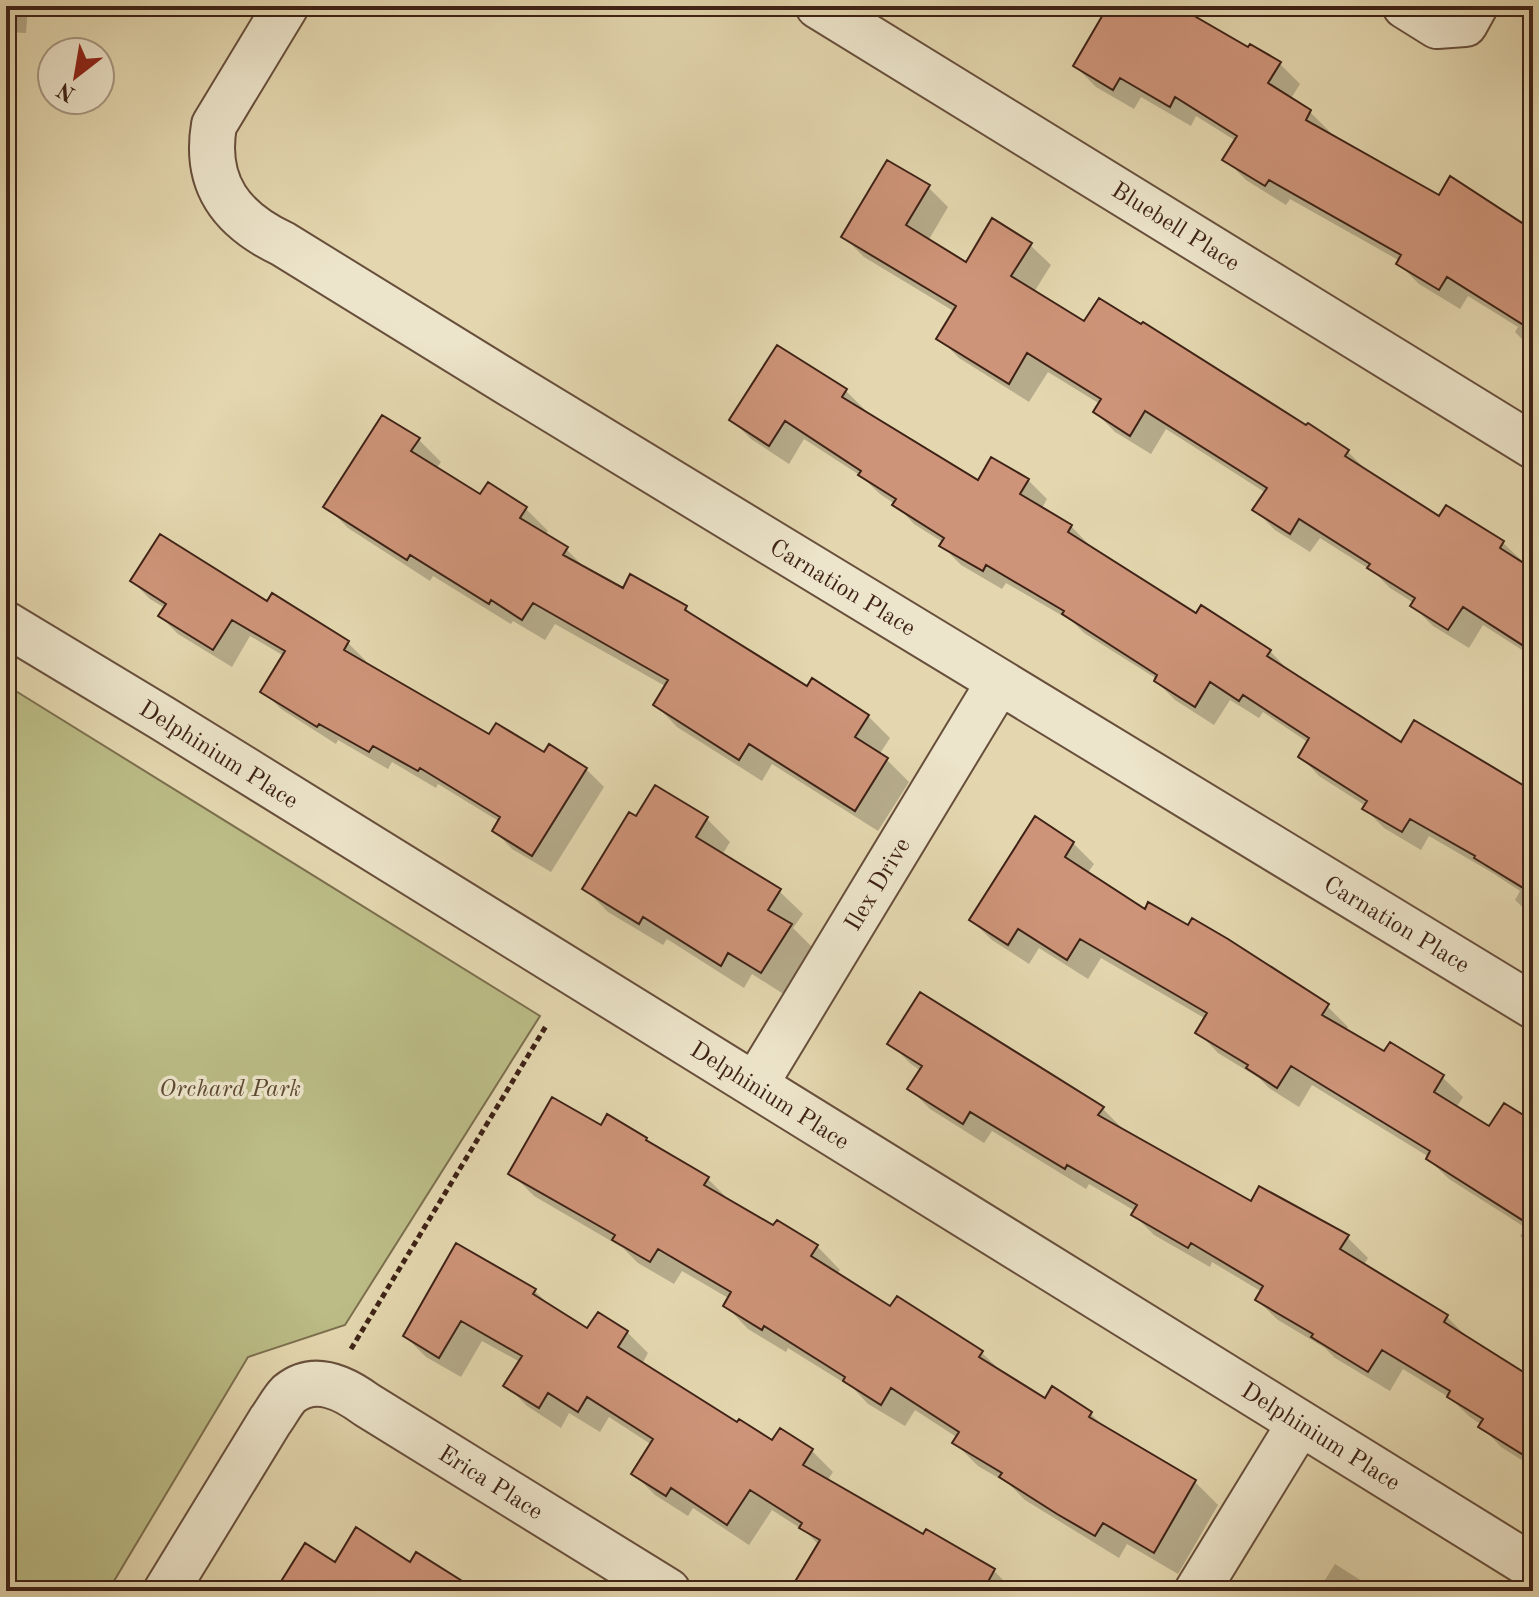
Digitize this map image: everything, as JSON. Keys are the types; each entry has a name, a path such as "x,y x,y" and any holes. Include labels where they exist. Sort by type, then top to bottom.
{"street":[{"name":"Carnation Place","path":"286,6 214,125 212,163 218,183 244,220 1533,1006"},
{"name":"Bluebell Place","path":"818,6 1533,446"},
{"path":"1405,6 1437,26 1465,24 1475,6"},
{"name":"Delphinium Place","path":"6,624 1533,1567"},
{"name":"Ilex Drive","path":"755,1085 999,682"},
{"name":"Erica Place","path":"166,1591 270,1421 289,1394 310,1384 326,1384 348,1391 668,1591"},
{"path":"1197,1591 1300,1423"}],"path":[{"path":"347,1355 546,1026"}],"green space":[{"name":"Orchard Park","path":"6,685 540,1016 345,1325 248,1357 108,1591 6,1591"}],"building":[{"path":"1108,6 1177,6 1248,47 1250,44 1281,62 1268,83 1311,110 1306,120 1439,195 1450,176 1533,230 1533,331 1447,277 1439,290 1396,264 1401,255 1269,180 1265,186 1222,160 1237,136 1175,97 1170,107 1120,78 1113,90 1073,66"},
{"path":"887,160 930,185 906,225 966,262 992,218 1032,243 1011,276 1084,321 1099,298 1141,324 1143,322 1306,425 1308,423 1349,450 1345,456 1439,516 1446,505 1504,541 1500,548 1533,569 1533,652 1463,607 1448,630 1410,606 1415,598 1367,568 1370,564 1299,519 1290,534 1252,510 1267,488 1145,411 1130,436 1093,412 1101,399 1027,353 1009,384 936,339 956,306 841,237"},
{"path":"777,345 847,389 842,397 978,480 991,457 1029,479 1020,494 1072,525 1068,532 1196,613 1201,605 1271,650 1267,656 1401,742 1414,720 1533,791 1533,894 1410,819 1402,832 1362,809 1367,801 1298,757 1309,738 1243,695 1239,701 1210,682 1195,707 1154,681 1157,675 1062,614 1064,611 986,565 983,571 939,546 944,538 892,505 896,499 858,475 861,471 785,421 769,446 729,420"},
{"path":"382,415 420,438 411,451 480,494 488,482 527,507 520,518 568,547 563,555 623,588 630,574 687,606 685,610 807,686 812,678 869,715 855,737 888,758 855,811 749,744 739,760 653,705 668,680 533,603 522,620 491,600 489,604 410,555 407,560 323,507"},
{"path":"160,534 267,601 272,593 349,641 344,650 489,734 496,723 544,752 549,744 587,768 532,856 492,831 500,817 420,768 418,771 373,746 369,752 319,724 317,727 260,692 285,651 232,620 213,650 158,616 166,604 130,581"},
{"path":"655,785 708,817 696,837 781,889 768,910 792,924 761,973 728,953 721,966 643,917 639,924 582,889 629,812 636,816"},
{"path":"1035,816 1074,842 1065,857 1145,909 1148,902 1188,925 1192,918 1329,1004 1322,1015 1384,1051 1390,1042 1444,1075 1434,1092 1489,1126 1504,1103 1533,1121 1533,1227 1426,1159 1430,1151 1291,1066 1277,1088 1246,1068 1248,1065 1195,1033 1207,1013 1080,939 1067,960 1018,929 1008,945 969,920"},
{"path":"920,992 1104,1107 1098,1115 1251,1201 1259,1186 1349,1235 1340,1249 1448,1315 1444,1322 1533,1378 1533,1461 1478,1427 1483,1419 1447,1397 1450,1391 1382,1350 1368,1372 1311,1337 1313,1334 1255,1300 1263,1286 1191,1243 1188,1248 1131,1215 1137,1205 1067,1165 1065,1169 970,1112 963,1124 907,1089 922,1066 887,1044"},
{"path":"552,1097 601,1125 607,1114 709,1177 704,1185 773,1225 777,1220 818,1245 811,1256 890,1306 897,1296 983,1351 979,1357 1045,1398 1052,1386 1092,1412 1089,1417 1196,1480 1154,1553 1103,1523 1095,1536 1057,1514 999,1477 1002,1473 952,1443 959,1432 891,1388 881,1405 843,1381 845,1377 764,1326 762,1330 723,1306 731,1292 658,1249 650,1262 612,1240 615,1235 508,1174"},
{"path":"456,1243 536,1289 533,1294 587,1328 598,1312 628,1331 618,1347 737,1422 739,1419 772,1440 780,1428 813,1449 803,1465 923,1534 926,1529 995,1569 983,1591 815,1591 796,1580 820,1540 799,1528 802,1523 750,1490 727,1525 671,1488 666,1496 631,1474 653,1439 587,1397 578,1412 548,1393 539,1408 503,1386 522,1356 461,1321 439,1358 403,1336"},
{"path":"356,1527 410,1562 416,1552 478,1591 275,1591 305,1543 335,1562"}]}
